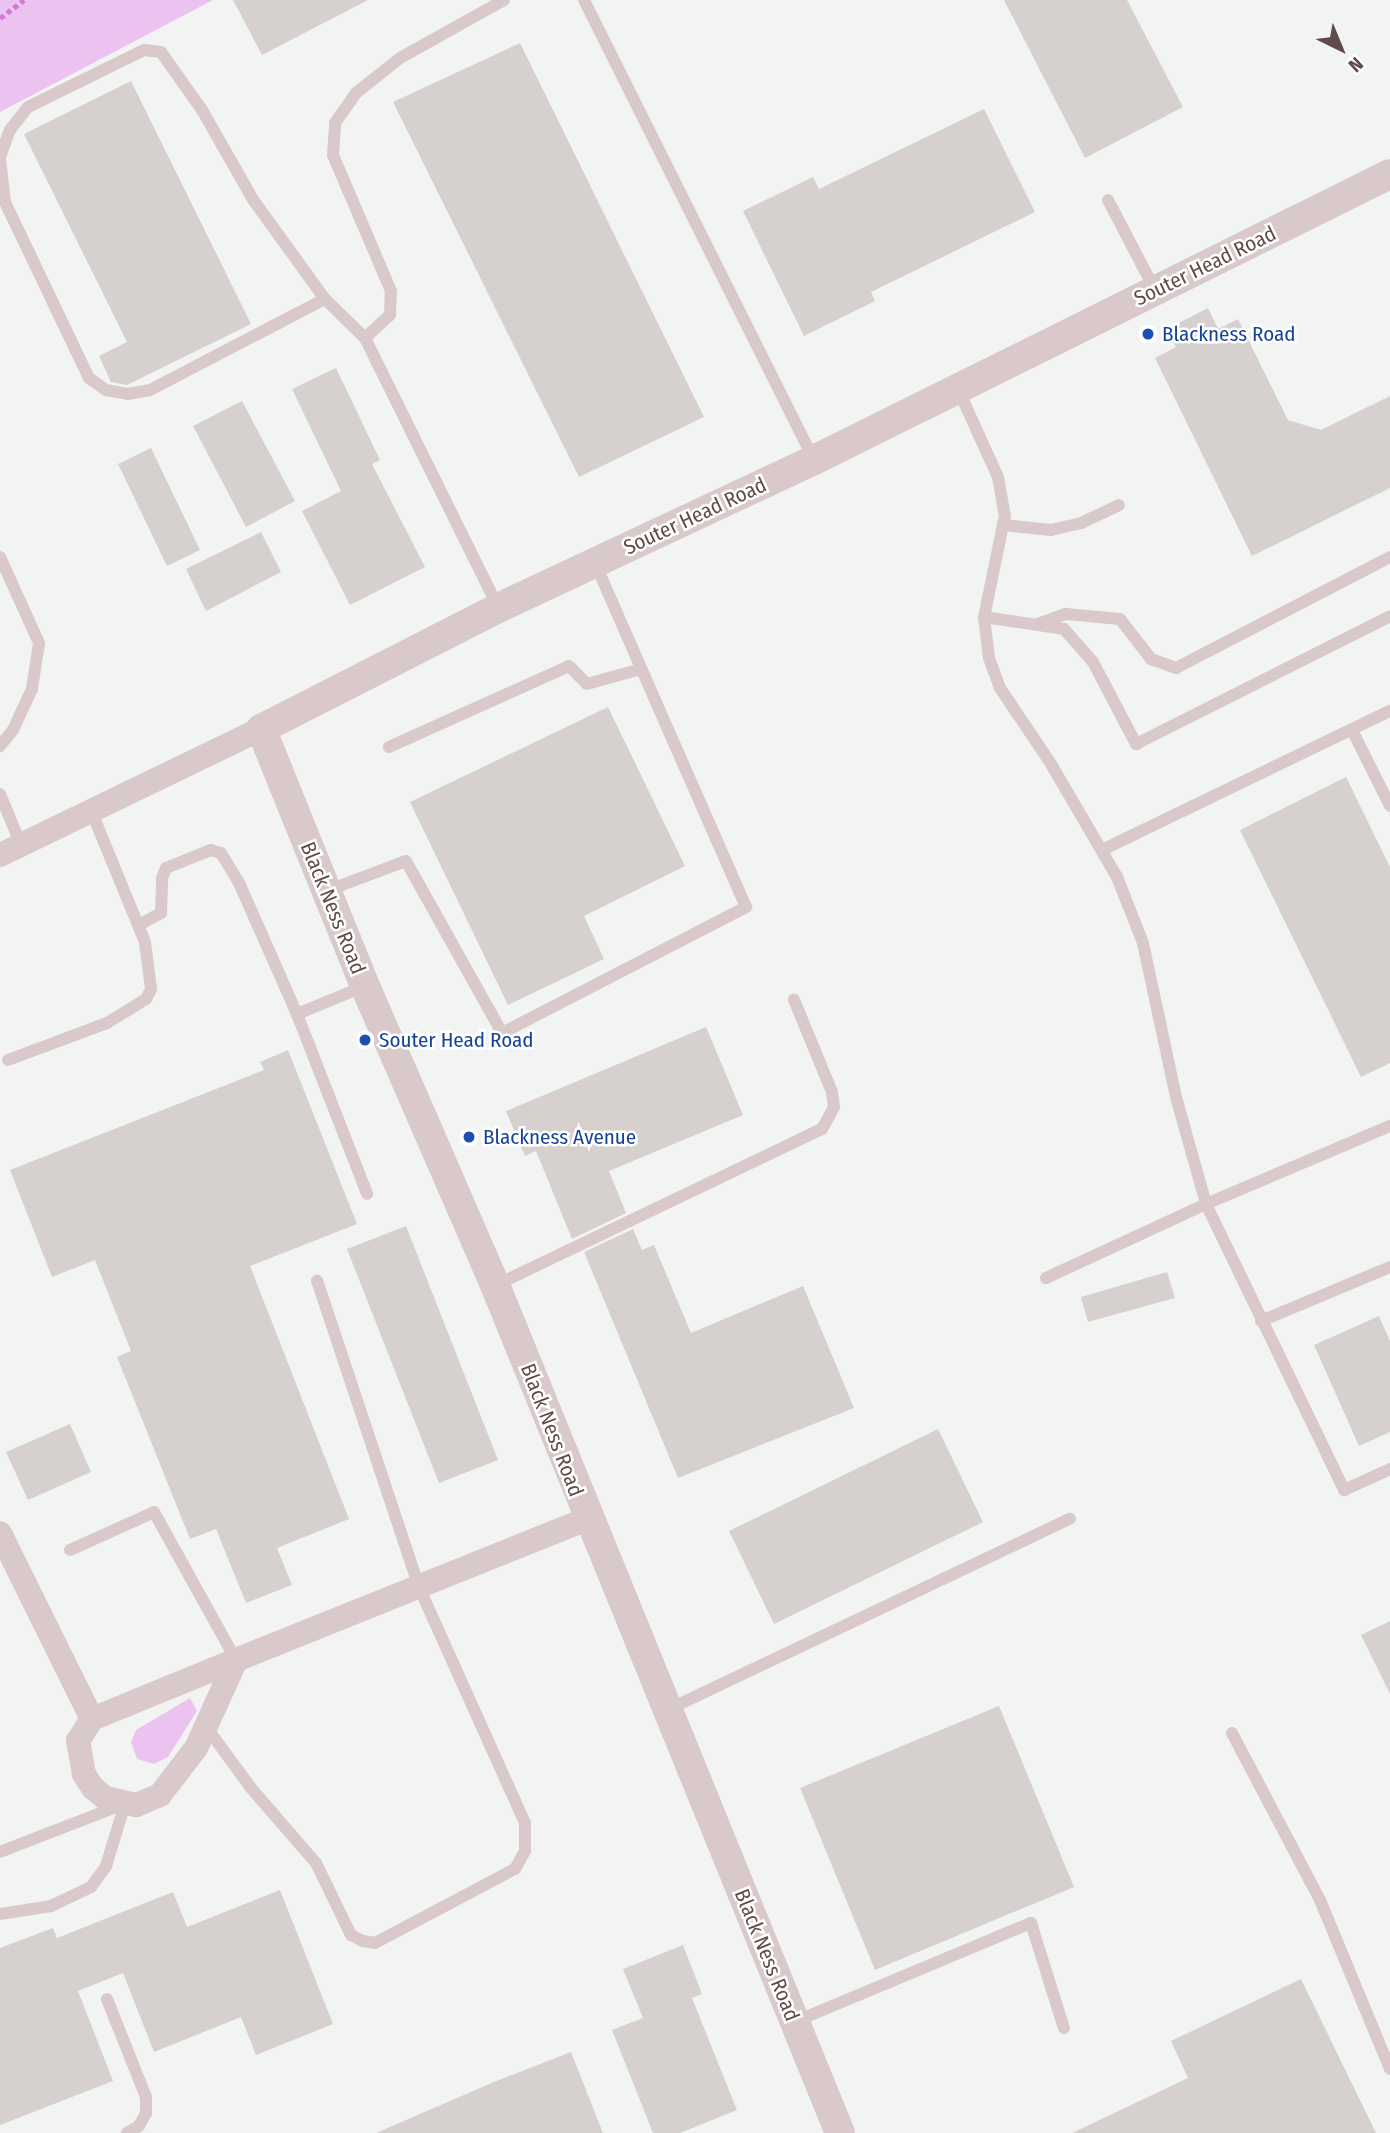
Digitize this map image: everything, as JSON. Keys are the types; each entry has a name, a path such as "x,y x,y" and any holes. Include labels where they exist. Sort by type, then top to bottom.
{"street":[{"name":"Souter Head Road","path":"11,850 92,813 498,608 814,460 1390,174"},
{"name":"Black Ness Road","path":"261,729 365,986 495,1285 587,1519 840,2133"},
{"path":"236,1660 207,1728 185,1766 160,1796 136,1805 105,1798 84,1774 78,1741 92,1718 236,1660 419,1587 587,1519"},
{"path":"0,1533 92,1718"}],"lane":[{"path":"365,338 390,315 391,291 333,155 335,123 356,93 400,58 505,0"},
{"path":"584,0 814,460"},
{"path":"325,299 150,390 128,394 106,390 89,378 5,202 0,158 10,130 28,107 144,50 161,52 202,110 254,201 325,299 365,338 498,608"},
{"path":"1108,201 1155,291"},
{"path":"958,389 998,477 1003,526 985,617 989,658 1000,688 1102,849 1143,943 1176,1097 1206,1204 1344,1490 1390,1469"},
{"path":"1003,526 1051,530 1081,523 1119,505"},
{"path":"0,557 39,643 32,690 0,746"},
{"path":"1037,624 1066,614 1120,619 1151,659 1176,668 1390,557"},
{"path":"326,891 406,861 502,1033 746,908 594,563"},
{"path":"985,617 1064,629 1079,643 1136,744 1390,616"},
{"path":"389,747 569,666 587,684 641,669"},
{"path":"1102,849 1390,711"},
{"path":"1352,730 1390,806"},
{"path":"0,794 11,850"},
{"path":"8,1060 107,1023 146,999 153,979 139,925 92,813"},
{"path":"139,925 162,913 162,878 166,868 211,850 221,853 240,885 297,1014 367,1194"},
{"path":"297,1014 365,986"},
{"path":"495,1285 822,1129 834,1107 832,1092 794,1000"},
{"path":"1046,1278 1206,1204 1390,1126"},
{"path":"1261,1321 1390,1267"},
{"path":"207,1728 251,1788 316,1863 351,1935 363,1941 374,1943 515,1869 525,1851 525,1823 419,1587 317,1281"},
{"path":"70,1550 154,1512 236,1660"},
{"path":"666,1711 1069,1519"},
{"path":"1233,1733 1320,1900 1390,2069"},
{"path":"0,1852 125,1804"},
{"path":"0,1914 51,1906 91,1887 106,1866 125,1804"},
{"path":"794,2022 1031,1923 1064,2028"},
{"path":"107,1999 146,2097 146,2113 139,2126 127,2133"}],"path":[{"path":"0,18 24,0"}],"shaded area":[{"path":"0,0 213,0 0,112"},
{"path":"190,1698 197,1711 168,1757 154,1764 137,1759 131,1742 136,1730"}],"building":[{"path":"233,0 368,0 262,55"},
{"path":"1004,0 1127,0 1183,107 1085,158"},
{"path":"520,43 704,417 579,477 393,102"},
{"path":"131,81 251,324 127,385 111,382 99,356 127,342 24,134"},
{"path":"984,109 1035,212 871,292 875,301 804,336 743,211 813,177 819,189"},
{"path":"1208,308 1218,329 1238,319 1288,420 1321,430 1390,396 1390,488 1252,556 1155,358 1176,347 1167,329"},
{"path":"336,368 380,460 372,464 425,567 350,605 302,511 341,491 292,389"},
{"path":"242,401 295,501 246,527 193,426"},
{"path":"151,448 200,550 167,566 118,464"},
{"path":"261,532 281,572 206,611 186,569"},
{"path":"608,707 685,866 584,916 604,959 508,1005 410,802"},
{"path":"1346,777 1390,867 1390,1063 1361,1077 1240,830"},
{"path":"706,1027 743,1115 609,1171 626,1213 572,1239 536,1151 525,1156 506,1111"},
{"path":"288,1050 357,1224 250,1266 349,1519 277,1548 292,1585 246,1603 216,1529 190,1539 117,1357 131,1351 95,1260 52,1277 10,1170 264,1070 260,1062"},
{"path":"406,1226 498,1460 439,1483 347,1249"},
{"path":"633,1229 642,1250 654,1245 691,1333 803,1286 854,1408 678,1478 584,1252"},
{"path":"1167,1272 1175,1298 1088,1322 1081,1297"},
{"path":"1379,1316 1390,1341 1390,1432 1359,1446 1314,1345"},
{"path":"70,1424 91,1472 28,1500 6,1452"},
{"path":"938,1429 983,1522 774,1624 729,1531"},
{"path":"1390,1621 1390,1694 1361,1635"},
{"path":"999,1706 1074,1887 875,1970 800,1788"},
{"path":"280,1890 333,2024 256,2055 241,2017 154,2052 123,1973 78,1991 113,2081 0,2125 0,1948 53,1928 57,1938 173,1892 187,1927"},
{"path":"683,1945 702,1994 692,1998 737,2110 680,2133 653,2133 612,2030 643,2018 623,1969"},
{"path":"1301,1979 1376,2133 1072,2133 1188,2078 1171,2041"},
{"path":"571,2052 603,2133 376,2133 494,2082"}],"place":[{"name":"Blackness Road","path":"1148,334"},
{"name":"Souter Head Road","path":"365,1040"},
{"name":"Blackness Avenue","path":"469,1137"}]}
